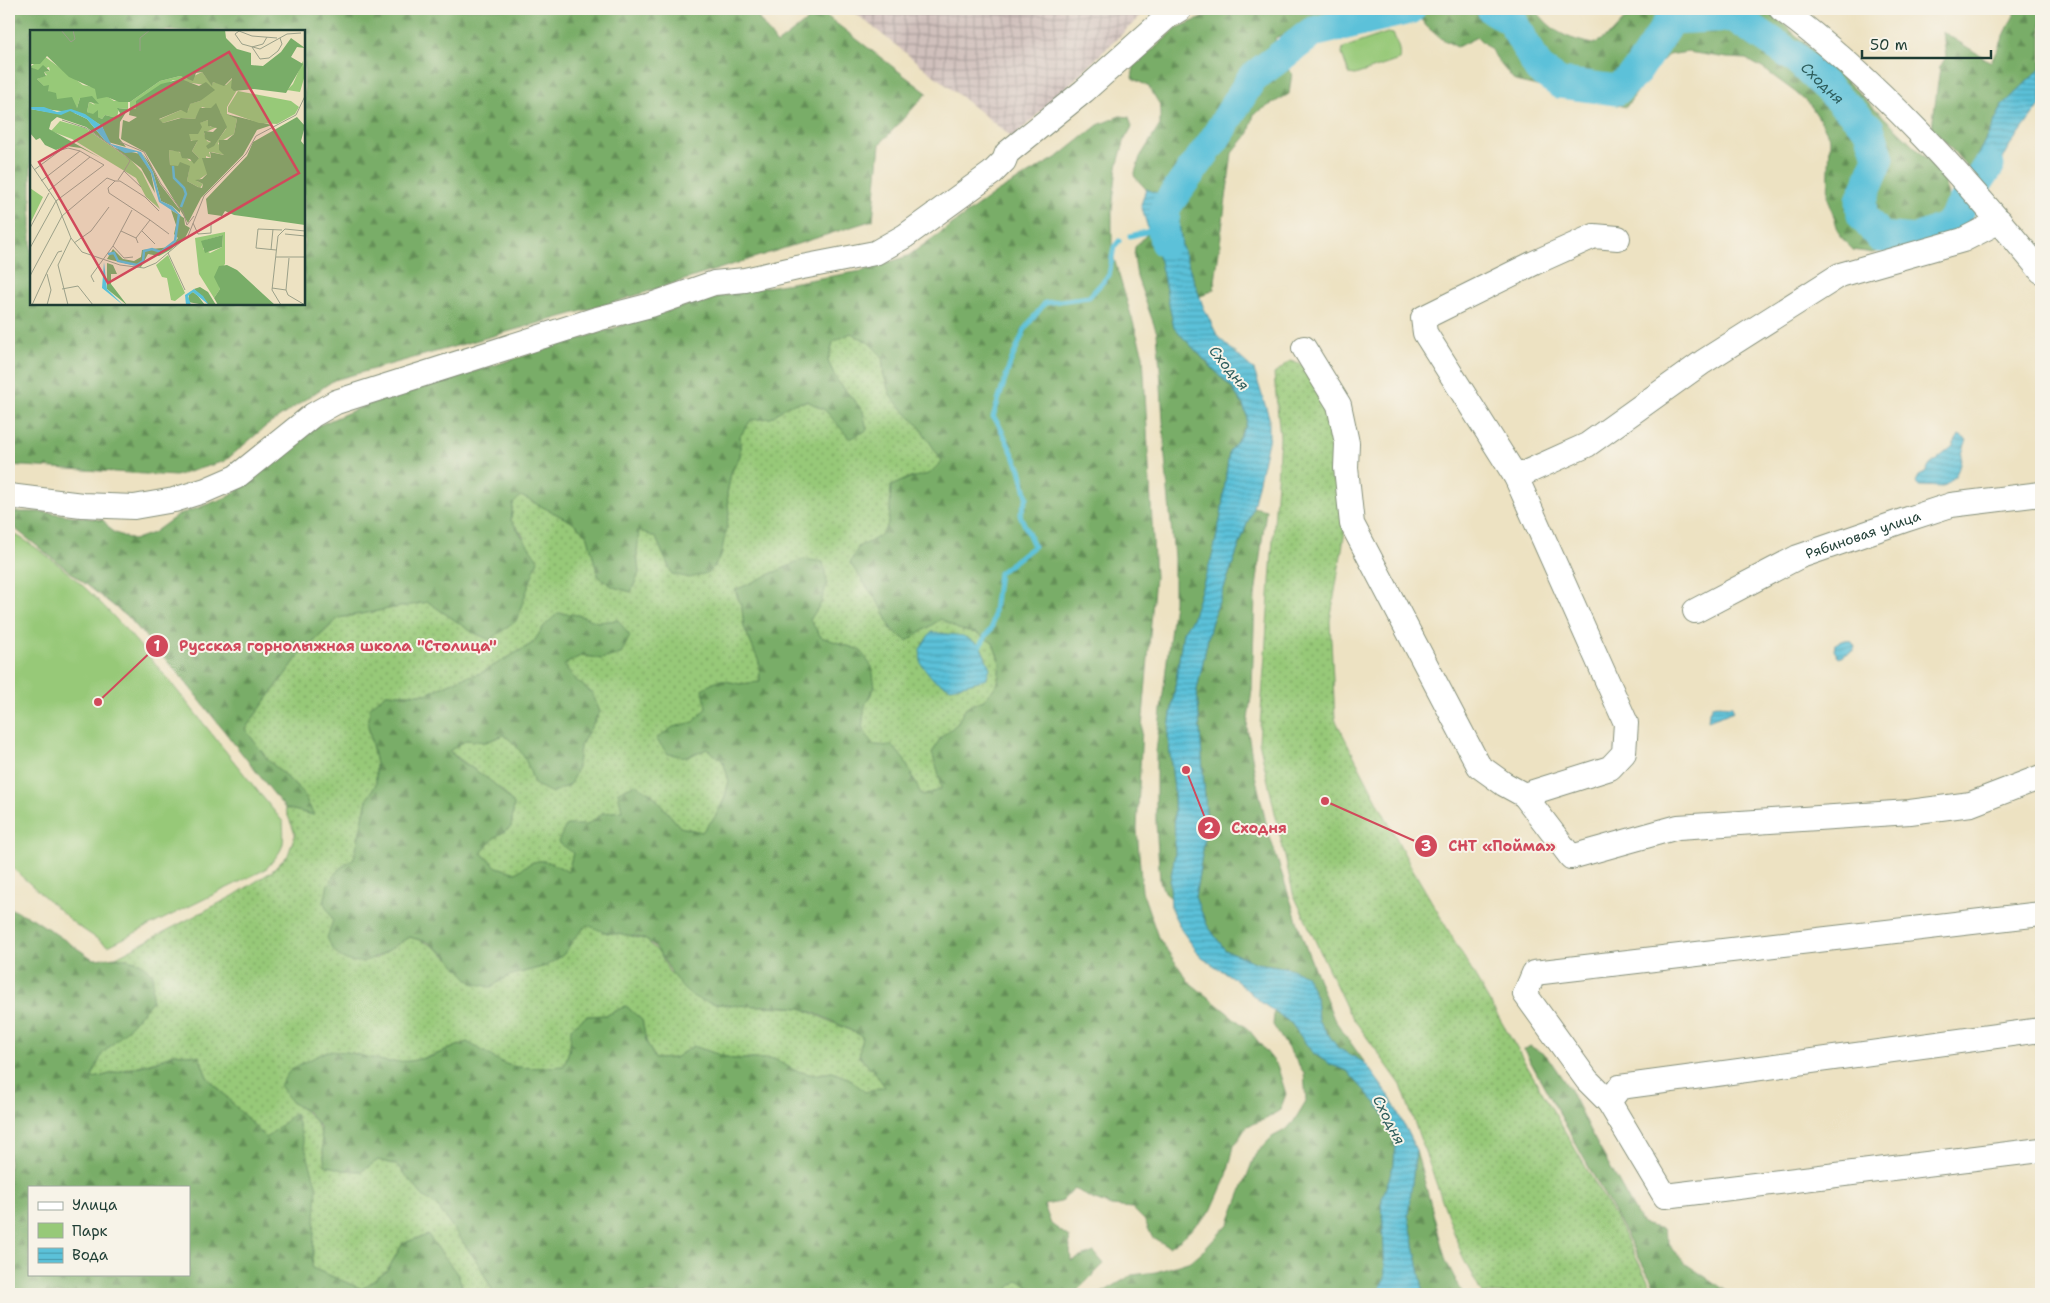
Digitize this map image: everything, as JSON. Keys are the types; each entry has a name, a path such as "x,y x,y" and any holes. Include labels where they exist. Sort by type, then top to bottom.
{"street":[{"path":"9,496 82,505 134,507 174,500 206,490 236,477 313,415 336,402 597,319 651,305 714,283 746,280 807,266 875,254 905,236 992,173 1004,161 1007,153 1084,90 1167,17 1180,9"},
{"path":"1781,9 1806,27 1876,88 1984,203 2041,271"},
{"path":"1516,477 1587,445 1703,362 1840,275 1963,240 2000,221"},
{"path":"1524,795 1610,768 1624,753 1626,723 1516,477 1425,333 1423,318 1534,263 1594,236 1618,238"},
{"path":"1304,348 1339,405 1347,443 1346,468 1352,524 1479,766 1504,784 1524,795 1571,856 1678,827 1910,812 1971,804 2041,777"},
{"name":"Рябиновая улица","path":"1695,611 1798,556 1951,504 2041,494"},
{"path":"2041,914 1534,973 1525,994 1586,1080 1609,1102 1665,1196 2041,1150"},
{"path":"1609,1102 1620,1087 2041,1030"}],"shaded area":[{"path":"850,9 1148,9 1013,138"}],"green space":[{"path":"9,9 752,9 777,44 820,11 927,93 880,144 873,220 615,302 334,380 265,427 225,461 175,476 9,465"},
{"path":"1223,9 1350,9 1275,38 1277,58 1292,73 1289,94 1254,114 1249,133 1232,153 1214,289 1200,297 1182,247 1178,213 1167,197 1146,189 1134,176 1140,157 1160,125 1160,105 1149,87 1132,78 1134,66 1177,28"},
{"path":"1413,9 1535,9 1554,29 1576,40 1594,44 1611,34 1625,19 1647,9 1762,9 1773,15 1831,66 1941,172 1951,205 1943,224 1922,224 1908,238 1891,249 1872,253 1853,250 1840,236 1828,198 1830,139 1822,123 1811,106 1795,92 1764,69 1746,59 1688,52 1668,55 1654,69 1626,107 1515,81 1491,50 1477,37 1457,47 1440,38 1426,26"},
{"path":"2017,9 2041,9 2041,68 2003,105 1970,170 1932,127 1940,67 1946,57 1943,32 1991,62"},
{"path":"1387,33 1393,34 1396,40 1399,60 1355,75 1349,74 1342,54 1343,48"},
{"path":"1120,116 1129,117 1132,127 1125,139 1117,167 1112,210 1112,252 1143,355 1155,577 1142,728 1137,829 1142,891 1158,937 1189,982 1249,1030 1277,1065 1286,1094 1280,1110 1266,1119 1247,1126 1234,1146 1227,1175 1211,1211 1182,1238 1169,1247 1152,1237 1145,1221 1132,1208 1111,1206 1090,1198 1074,1188 1061,1202 1044,1205 1051,1224 1069,1237 1071,1261 1094,1252 1104,1264 1074,1294 1041,1294 1018,1280 1002,1294 494,1294 480,1266 438,1207 423,1196 397,1165 378,1160 362,1171 343,1170 325,1165 320,1127 308,1112 291,1102 280,1085 291,1069 327,1051 347,1052 388,1062 410,1061 430,1057 467,1042 501,1062 515,1067 564,1066 570,1048 571,1028 587,1016 607,1015 626,1006 642,1020 646,1041 655,1059 675,1058 693,1046 733,1059 774,1059 794,1070 813,1075 832,1072 850,1079 865,1092 885,1087 874,1071 859,1057 862,1036 822,1016 799,1008 720,1004 698,999 681,986 653,945 637,937 605,932 587,925 563,955 546,966 508,976 491,987 472,983 445,954 428,942 409,937 375,958 365,961 347,960 338,955 327,938 333,920 324,903 328,884 339,869 354,858 367,800 376,784 376,764 368,725 370,707 386,694 426,694 462,678 481,673 533,643 544,626 558,613 578,615 598,622 618,620 630,636 621,654 601,659 582,655 564,665 576,680 592,693 600,712 580,746 578,766 570,785 552,793 534,784 524,756 504,735 486,742 466,740 449,751 493,783 514,805 511,827 494,838 481,853 497,867 516,873 530,864 541,861 553,864 568,872 573,853 558,842 566,825 587,825 603,813 622,811 618,792 636,784 653,795 680,827 702,832 715,817 724,800 729,781 723,761 707,749 687,757 668,754 656,739 673,727 694,722 706,708 703,688 720,680 740,684 760,682 759,662 744,627 742,608 735,590 804,559 823,562 827,583 821,603 810,620 821,637 860,650 872,667 875,687 865,705 862,727 873,745 893,746 905,761 922,796 941,789 932,753 941,737 957,724 966,707 984,700 998,683 1000,663 993,643 977,633 958,629 941,619 907,641 891,629 884,611 850,563 859,546 879,536 888,524 891,486 909,478 929,474 942,461 919,426 891,397 884,376 882,356 868,342 851,333 833,342 828,361 836,379 863,411 867,430 850,439 825,410 807,401 788,405 771,418 751,420 740,436 740,456 731,473 727,494 729,514 721,556 710,572 690,578 672,574 656,538 639,530 637,552 639,573 631,592 613,587 598,576 588,537 574,523 521,496 513,504 511,520 538,560 516,621 490,640 472,632 428,602 338,618 298,657 245,729 268,760 302,791 314,815 285,808 183,679 129,618 9,524 9,512 45,512 103,520 113,532 133,540 153,533 178,515 230,496 317,426 366,405 701,301 743,291 862,271 908,256 997,192 1059,156 1098,125"},
{"path":"1149,232 1160,261 1174,328 1232,389 1243,405 1247,416 1246,426 1229,451 1221,516 1213,553 1192,619 1183,632 1168,735 1174,790 1175,854 1170,882 1171,898 1164,892 1160,881 1156,823 1156,752 1174,602 1174,558 1157,333 1137,277 1134,257 1135,247"},
{"path":"851,333 868,342 882,356 884,376 891,397 919,426 942,461 929,474 909,478 891,486 888,524 879,536 859,546 850,563 884,611 891,629 907,641 941,619 958,629 977,633 993,643 1000,663 998,683 984,700 966,707 957,724 941,737 932,753 941,789 922,797 905,761 893,746 873,745 862,727 865,705 875,687 860,650 821,637 810,620 821,603 745,587 735,590 742,608 744,627 759,662 760,682 740,684 720,680 706,708 694,723 673,727 687,757 707,749 723,761 729,781 724,800 715,817 702,832 680,827 653,795 623,811 603,813 587,825 573,853 568,872 553,864 541,861 530,864 516,873 497,867 481,853 494,838 511,827 514,805 502,790 449,751 466,740 486,742 504,735 524,756 534,784 578,766 580,746 600,712 592,693 576,680 564,665 582,655 601,659 618,620 598,622 578,615 544,626 533,643 481,673 462,678 426,694 386,694 368,725 376,764 376,784 367,800 354,858 339,869 325,903 333,920 375,959 409,937 436,948 462,969 491,987 508,976 546,966 563,955 587,924 607,933 627,935 646,940 660,954 669,972 715,1004 801,1008 862,1036 859,1057 874,1071 885,1087 865,1092 850,1079 832,1072 813,1075 794,1070 774,1059 733,1059 693,1046 675,1058 655,1059 646,1041 642,1020 626,1006 607,1015 587,1016 572,1028 570,1047 564,1066 515,1067 497,1060 467,1042 419,1059 399,1062 378,1060 347,1052 291,1102 315,1121 321,1135 325,1165 343,1170 362,1171 378,1160 397,1165 423,1196 438,1207 480,1266 494,1294 465,1294 458,1275 428,1235 403,1243 387,1271 362,1289 312,1268 313,1230 295,1114 267,1139 207,1077 199,1056 175,1053 156,1061 91,1079 102,1054 124,1033 152,1001 140,962 116,957 233,896 271,872 288,855 295,834 285,808 313,815 302,791 268,760 245,729 298,657 339,618 428,602 472,632 524,537 511,520 513,504 521,496 574,523 588,537 598,576 613,587 631,592 639,573 637,552 639,529 656,538 672,574 729,514 727,494 731,473 740,456 740,436 751,420 771,418 788,405 807,401 825,410 850,438 863,411 836,379 828,361 833,342","holes":["931,632 980,645 985,656 986,679 951,688"]},
{"path":"1290,361 1305,366 1332,404 1346,525 1330,621 1335,719 1408,861 1617,1221 1655,1294 1482,1294 1463,1258 1401,1085 1348,1011 1293,893 1259,741 1280,437 1274,374"},
{"path":"1253,507 1266,510 1255,596 1252,690 1247,727 1255,775 1268,831 1305,945 1334,1019 1365,1063 1338,1048 1318,1020 1316,997 1289,968 1257,963 1225,950 1207,925 1195,897 1207,825 1197,690 1211,624"},
{"path":"9,531 35,547 60,566 84,587 128,632 283,822 284,838 282,848 266,869 108,946 75,924 9,865"},
{"path":"9,908 32,918 93,959 116,957 140,962 153,975 152,1001 124,1033 102,1054 91,1079 156,1062 175,1053 199,1056 207,1077 266,1138 295,1113 317,1188 312,1268 362,1289 387,1271 403,1243 428,1235 458,1275 465,1294 9,1294"},
{"path":"1274,1012 1291,1023 1312,1052 1319,1058 1347,1071 1381,1109 1395,1144 1394,1164 1382,1199 1385,1278 1377,1294 1222,1294 1215,1290 1203,1294 1100,1294 1132,1275 1156,1272 1191,1261 1205,1249 1229,1223 1255,1155 1272,1137 1287,1129 1294,1121 1306,1101 1304,1073 1273,1025"},
{"path":"1530,1046 1547,1056 1570,1090 1590,1131 1642,1224 1663,1229 1672,1249 1686,1264 1731,1294 1659,1294 1524,1050"},
{"path":"1416,1150 1446,1261 1463,1294 1424,1294 1408,1215"},
{"path":"1018,1280 1041,1294 1002,1294"}],"water":[{"path":"2041,68 2041,104 2010,146 1987,189 1970,170 2003,105"},
{"path":"1146,189 1167,197 1178,213 1182,247 1203,306 1218,337 1254,370 1269,417 1269,437 1253,507 1211,624 1197,690 1207,825 1195,897 1207,925 1225,950 1257,963 1289,968 1306,975 1316,997 1318,1020 1338,1048 1365,1063 1390,1097 1416,1150 1408,1215 1424,1294 1377,1294 1385,1278 1382,1199 1394,1164 1395,1144 1381,1109 1347,1071 1329,1064 1312,1052 1291,1023 1262,1003 1232,977 1202,958 1182,931 1171,909 1170,882 1175,854 1174,790 1168,735 1183,632 1192,619 1213,553 1221,516 1229,451 1246,426 1247,416 1243,405 1232,388 1174,328 1160,261 1141,205"},
{"path":"1959,435 1967,440 1960,466 1955,476 1943,487 1918,486 1916,482 1919,476 1925,473 1930,465 1952,447"},
{"path":"931,632 963,636 980,645 990,668 986,679 951,688 934,680 921,664 920,649"},
{"path":"1845,640 1852,642 1855,647 1854,650 1839,658 1834,649 1835,644"},
{"path":"1712,706 1732,706 1734,711 1708,721 1709,711"}],"waterway":[{"name":"Сходня","path":"1165,242 1163,228 1166,206 1214,140 1252,78 1313,32 1410,9"},
{"name":"Сходня","path":"1492,9 1511,20 1539,69 1560,83 1617,90 1637,71 1671,19 1733,16 1796,58 1869,128 1879,158 1861,200 1862,215 1880,237 1915,240 1948,226 1989,166"},
{"path":"1130,236 1154,230"},
{"path":"980,645 992,627 999,573 1034,546 1020,515 1027,497 1020,469 998,423 993,417 1011,361 1026,327 1045,303 1089,297 1109,275 1114,247 1119,241"}],"place":[{"name":"Русская горнолыжная школа \"Столица\"","path":"98,702"},
{"name":"Сходня","path":"1186,770"},
{"name":"СНТ «Пойма»","path":"1325,801"}]}
